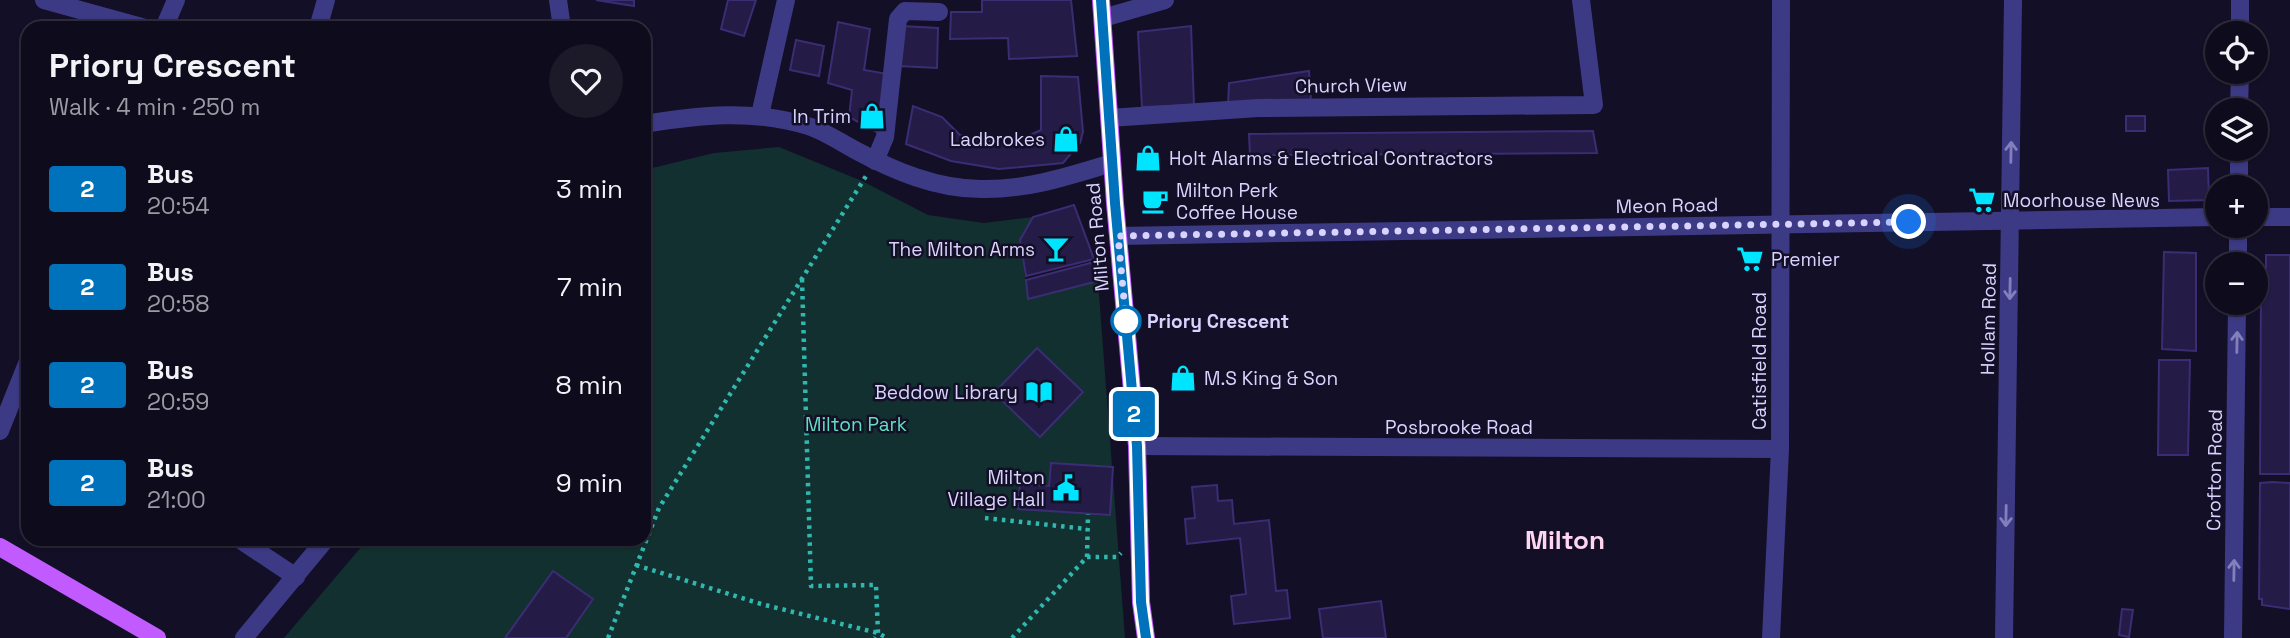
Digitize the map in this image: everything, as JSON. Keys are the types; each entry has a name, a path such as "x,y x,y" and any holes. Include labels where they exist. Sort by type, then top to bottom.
{"main road":[{"name":"Milton Road","path":"1102,9 1112,163 1137,446 1139,537 1146,638"},
{"path":"0,547 157,638"}],"street":[{"path":"44,0 120,21"},
{"path":"167,21 176,0"},
{"path":"320,21 326,0"},
{"path":"558,0 561,21"},
{"path":"760,116 786,0"},
{"path":"1102,9 1165,0"},
{"name":"Church View","path":"1109,118 1258,108 1594,105 1581,0"},
{"name":"Catisfield Road","path":"1771,638 1780,449 1781,0"},
{"name":"Hollam Road","path":"2004,638 2013,0"},
{"path":"2240,0 2240,21"},
{"path":"875,161 885,137 898,19 905,11 939,12"},
{"path":"651,123 704,114 760,116 810,126 875,161 920,180 980,189 1042,184 1112,163"},
{"name":"Meon Road","path":"1118,236 2205,217"},
{"path":"2268,217 2290,217"},
{"name":"Crofton Road","path":"2233,638 2237,315"},
{"path":"0,431 21,378"},
{"name":"Posbrooke Road","path":"1137,446 1780,449"},
{"path":"250,546 296,577"},
{"path":"244,638 320,546"}],"path":[{"path":"651,528 659,508 875,161"},
{"path":"802,278 811,586 876,584 877,636"},
{"path":"1012,638 1087,556 1088,514"},
{"path":"985,518 1087,529"},
{"path":"1087,556 1117,557 1139,537"},
{"path":"608,638 644,546"},
{"path":"636,565 761,604 887,638"}],"green space":[{"name":"Milton Park","path":"779,147 862,181 928,215 984,223 1033,217 1020,240 1028,299 1098,281 1125,638 284,638 362,546 651,546 651,168 714,153"}],"building":[{"path":"596,0 634,0 634,6"},
{"path":"728,0 756,0 744,36 721,29"},
{"path":"982,0 1071,0 1077,56 1009,59 1008,38 950,39 951,12 982,12"},
{"path":"838,22 870,29 864,70 888,74 880,134 849,117 852,90 828,83"},
{"path":"902,26 938,28 937,68 899,66"},
{"path":"1191,26 1194,105 1142,107 1138,32"},
{"path":"796,40 824,46 819,76 790,70"},
{"path":"1309,71 1311,102 1228,106 1229,83"},
{"path":"1041,76 1078,77 1083,132 1080,143 1063,163 999,169 951,161 906,144 913,106 942,117 960,135 1007,145 1041,130"},
{"path":"2126,116 2145,116 2145,131 2126,131"},
{"path":"1593,131 1597,153 1250,155 1249,134"},
{"path":"2208,168 2208,175 2205,175 2205,200 2169,201 2168,170"},
{"name":"The Milton Arms","path":"1074,205 1094,259 1026,276 1020,240 1033,217"},
{"path":"2164,252 2196,253 2196,351 2162,349"},
{"path":"2268,255 2290,255 2290,474 2260,474 2261,315 2268,315"},
{"path":"1094,262 1098,281 1028,299 1026,280"},
{"name":"Beddow Library","path":"1037,348 1083,392 1040,437 994,393"},
{"path":"2159,360 2190,360 2188,455 2158,455"},
{"name":"Milton Village Hall","path":"1051,463 1113,467 1110,515 1018,509 1020,484 1049,486"},
{"path":"2260,483 2290,483 2290,609 2262,605 2262,599 2259,599"},
{"path":"1217,485 1218,501 1232,500 1234,524 1269,520 1276,591 1287,590 1290,618 1234,624 1231,596 1246,594 1240,538 1187,544 1185,519 1195,518 1192,487"},
{"path":"553,571 593,599 566,638 505,638"},
{"path":"1381,601 1386,638 1323,638 1319,609"},
{"path":"2122,609 2133,610 2129,637 2119,635"}],"bus line":[{"name":"2","path":"1101,0 1115,203 1137,446 1141,602 1146,638"}],"place":[{"name":"In Trim","path":"872,116"},
{"name":"Ladbrokes","path":"1066,139"},
{"name":"Holt Alarms & Electrical Contractors","path":"1148,158"},
{"name":"Moorhouse News","path":"1982,200"},
{"name":"Milton Perk Coffee House","path":"1155,201"},
{"name":"The Milton Arms","path":"1056,249"},
{"name":"Premier","path":"1750,259"},
{"name":"Priory Crescent","path":"1126,321"},
{"name":"M.S King & Son","path":"1183,378"},
{"name":"Beddow Library","path":"1039,392"},
{"name":"Milton Village Hall","path":"1066,488"}],"district":[{"name":"Milton","path":"1565,540"}],"route":[{"path":"1126,321 1118,236 1909,222"}]}
